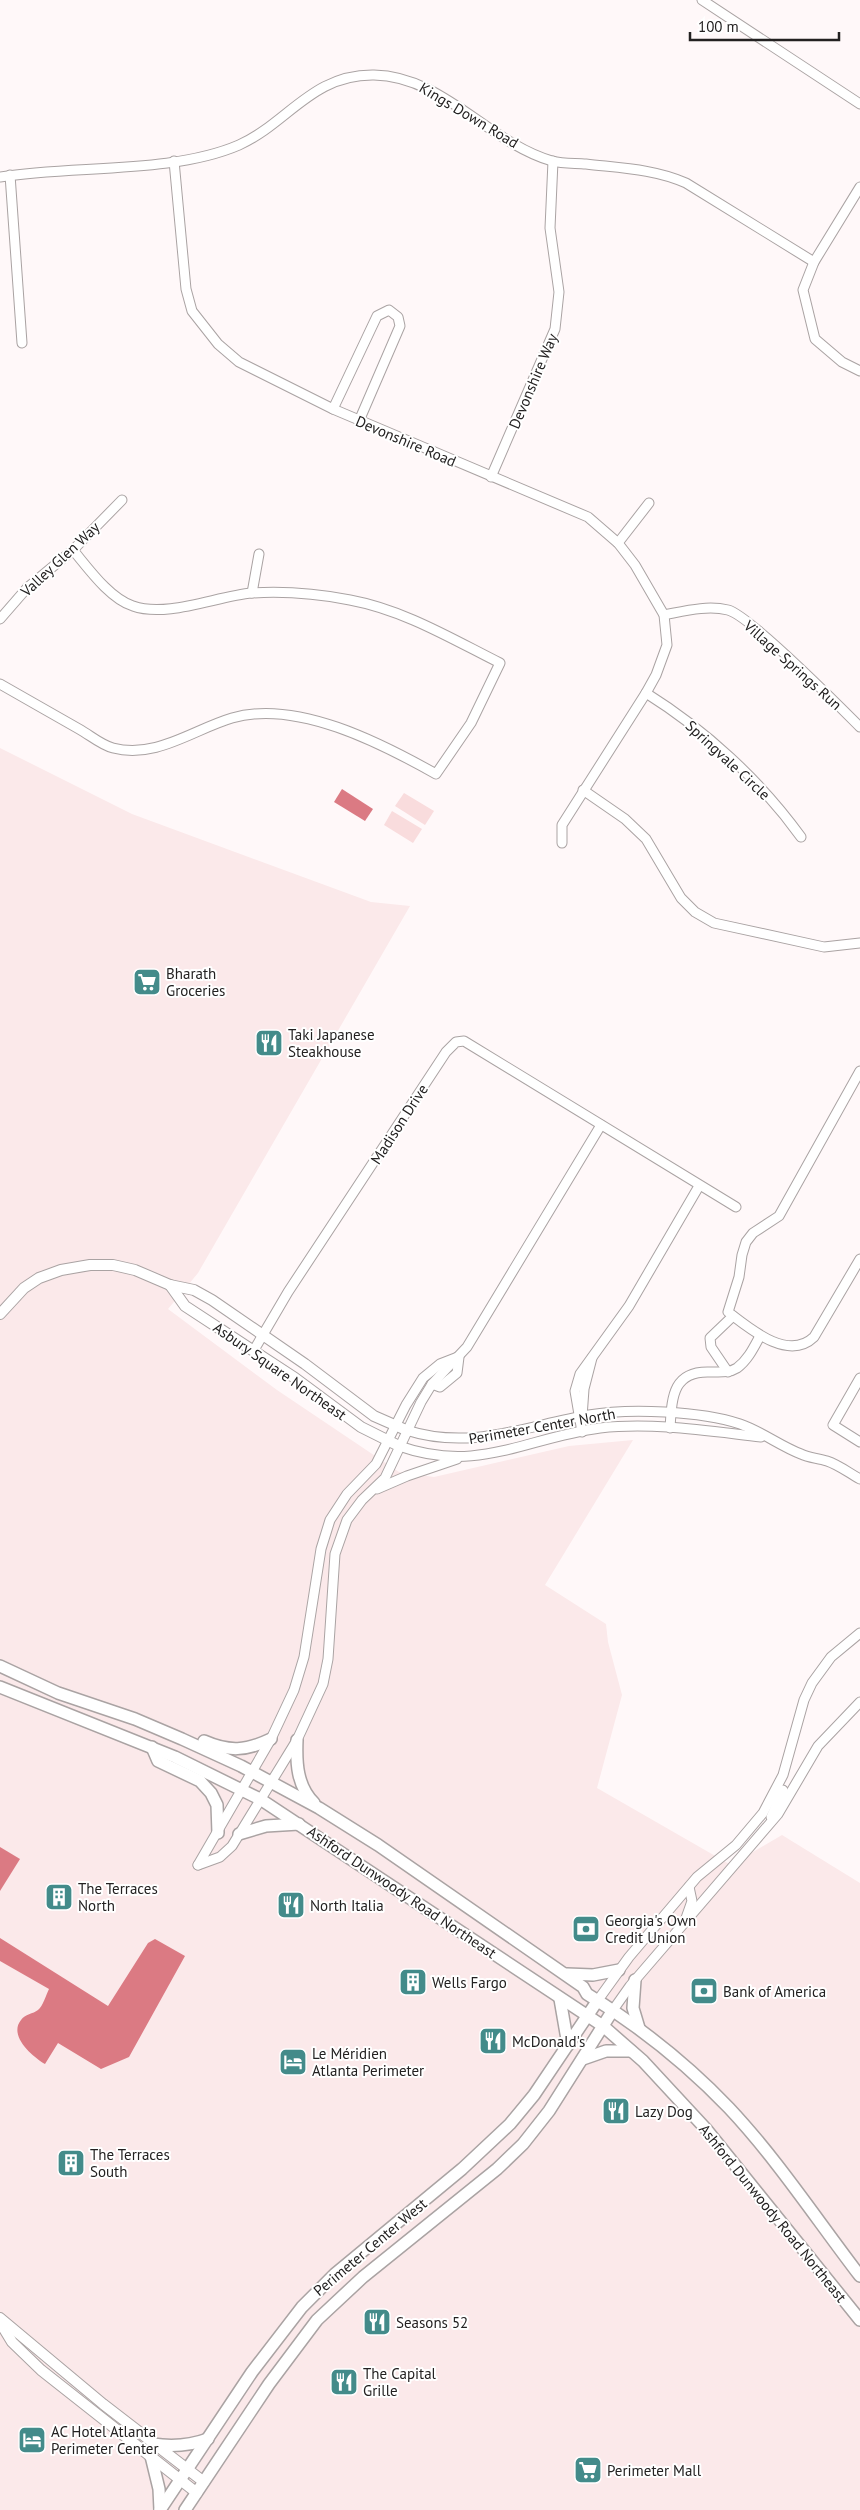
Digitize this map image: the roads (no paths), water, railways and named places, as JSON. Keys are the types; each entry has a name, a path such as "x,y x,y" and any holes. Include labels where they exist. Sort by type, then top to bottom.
{"main road":[{"name":"Ashford Dunwoody Road Northeast","path":"0,1666 58,1693 159,1728 252,1772 319,1808 378,1845 583,1987 587,1994 639,2028 685,2066 739,2120 860,2276"},
{"name":"Ashford Dunwoody Road Northeast","path":"0,1687 152,1747 260,1799 603,2026 632,2050 723,2148 860,2320"},
{"path":"93,1706 124,1708 153,1717 224,1749 243,1749 270,1739"},
{"path":"297,1740 298,1775 307,1796 319,1808"},
{"path":"152,1747 158,1761 200,1781 211,1793 217,1805 218,1833"},
{"path":"239,1834 266,1826 299,1824"},
{"path":"563,1973 584,1975 619,1970"},
{"path":"635,1980 633,2008 639,2028"},
{"path":"560,1999 568,2045"},
{"name":"Perimeter Center West","path":"160,2510 283,2328 314,2293 387,2230 440,2188 510,2124 534,2095 598,2000"},
{"name":"Perimeter Center West","path":"185,2510 269,2384 317,2320 363,2277 455,2205 523,2144 550,2111 613,2010"},
{"path":"581,2061 599,2052 632,2050"},
{"path":"440,2188 455,2205"},
{"path":"153,2444 193,2445 208,2439"},
{"path":"151,2456 159,2490 160,2510"}],"street":[{"path":"702,0 860,104"},
{"name":"Kings Down Road","path":"0,177 174,162 213,153 240,144 275,122 316,89 346,78 373,75 398,78 438,94 501,137 553,161 666,174 686,183 814,262"},
{"name":"Devonshire Way","path":"491,477 555,329 559,292 550,228 553,161"},
{"name":"Devonshire Road","path":"174,162 186,289 192,311 218,344 239,362 333,410 588,517 618,543 635,565 664,614 666,645 656,675 646,693"},
{"path":"10,176 22,343"},
{"path":"860,187 814,262 803,290 815,339 842,362 860,371"},
{"path":"333,410 377,316 390,310 398,317 400,326 359,421"},
{"name":"Valley Glen Way","path":"0,619 27,588 73,550 122,500"},
{"path":"618,543 649,503"},
{"path":"0,684 112,748 142,751 165,746 234,717 275,713 327,722 407,757 436,774 471,723 500,663 415,620 351,600 296,594 252,593 155,610 132,606 106,588 73,550"},
{"path":"252,593 259,554"},
{"name":"Village Springs Run","path":"664,614 703,608 730,610 753,626 860,727"},
{"path":"562,843 562,825 646,693"},
{"name":"Springvale Circle","path":"646,693 680,715 711,741 783,812 801,837"},
{"path":"583,790 625,819 646,839 681,898 695,912 714,923 824,947 860,943"},
{"name":"Madison Drive","path":"254,1350 288,1292 430,1076 456,1042 464,1041 600,1126 736,1207"},
{"path":"860,1071 779,1216 753,1233 746,1242 739,1277 728,1312 760,1336 786,1346 799,1346 810,1341 860,1259"},
{"path":"459,1357 440,1364 423,1378 371,1470 347,1494 330,1520 321,1549 304,1657 294,1690 252,1772 198,1865 216,1860 224,1854 239,1834 297,1740 320,1692 328,1666 336,1547 351,1514 385,1478 406,1430 432,1384 459,1357 600,1126"},
{"path":"582,1432 576,1392 577,1382 584,1366 592,1358 629,1306 699,1186"},
{"name":"Asbury Square Northeast","path":"0,1314 24,1288 39,1278 61,1270 90,1265 113,1265 154,1276 170,1285 194,1290 263,1334 365,1409 395,1426"},
{"name":"Asbury Square Northeast","path":"170,1285 186,1306 254,1350 361,1427 387,1442 399,1446"},
{"path":"728,1372 711,1347 710,1338 733,1316"},
{"path":"670,1428 672,1396 685,1377 696,1371 728,1372 743,1363 760,1336"},
{"path":"860,1378 833,1425 860,1442"},
{"name":"Perimeter Center North","path":"395,1426 432,1437 474,1439 581,1416 633,1412 671,1414 732,1422 800,1454 826,1460 860,1479"},
{"name":"Perimeter Center North","path":"399,1446 429,1455 462,1457 501,1453 582,1432 608,1428 717,1430 765,1437"},
{"path":"370,1492 407,1476 462,1457"},
{"path":"598,2000 619,1970 689,1887 707,1867 736,1845 763,1814 775,1794 791,1750 804,1700 812,1683 831,1657 860,1633"},
{"path":"613,2010 635,1980 679,1931 782,1807 818,1746 860,1702"},
{"path":"764,1830 793,1766 794,1756 791,1750"},
{"path":"679,1931 691,1906 692,1901 689,1887"},
{"path":"0,2318 153,2444 204,2482"},
{"path":"0,2322 12,2342 41,2370 196,2493"}],"place":[{"name":"Bharath Groceries","path":"147,982"},
{"name":"Taki Japanese Steakhouse","path":"269,1043"},
{"name":"The Terraces North","path":"59,1897"},
{"name":"North Italia","path":"291,1905"},
{"name":"Georgia's Own Credit Union","path":"586,1929"},
{"name":"Wells Fargo","path":"413,1982"},
{"name":"Bank of America","path":"704,1991"},
{"name":"McDonald's","path":"493,2041"},
{"name":"Le Méridien Atlanta Perimeter","path":"293,2062"},
{"name":"Lazy Dog","path":"616,2111"},
{"name":"The Terraces South","path":"71,2163"},
{"name":"Seasons 52","path":"377,2322"},
{"name":"The Capital Grille","path":"344,2382"},
{"name":"AC Hotel Atlanta Perimeter Center","path":"32,2440"},
{"name":"Perimeter Mall","path":"588,2470"}]}
